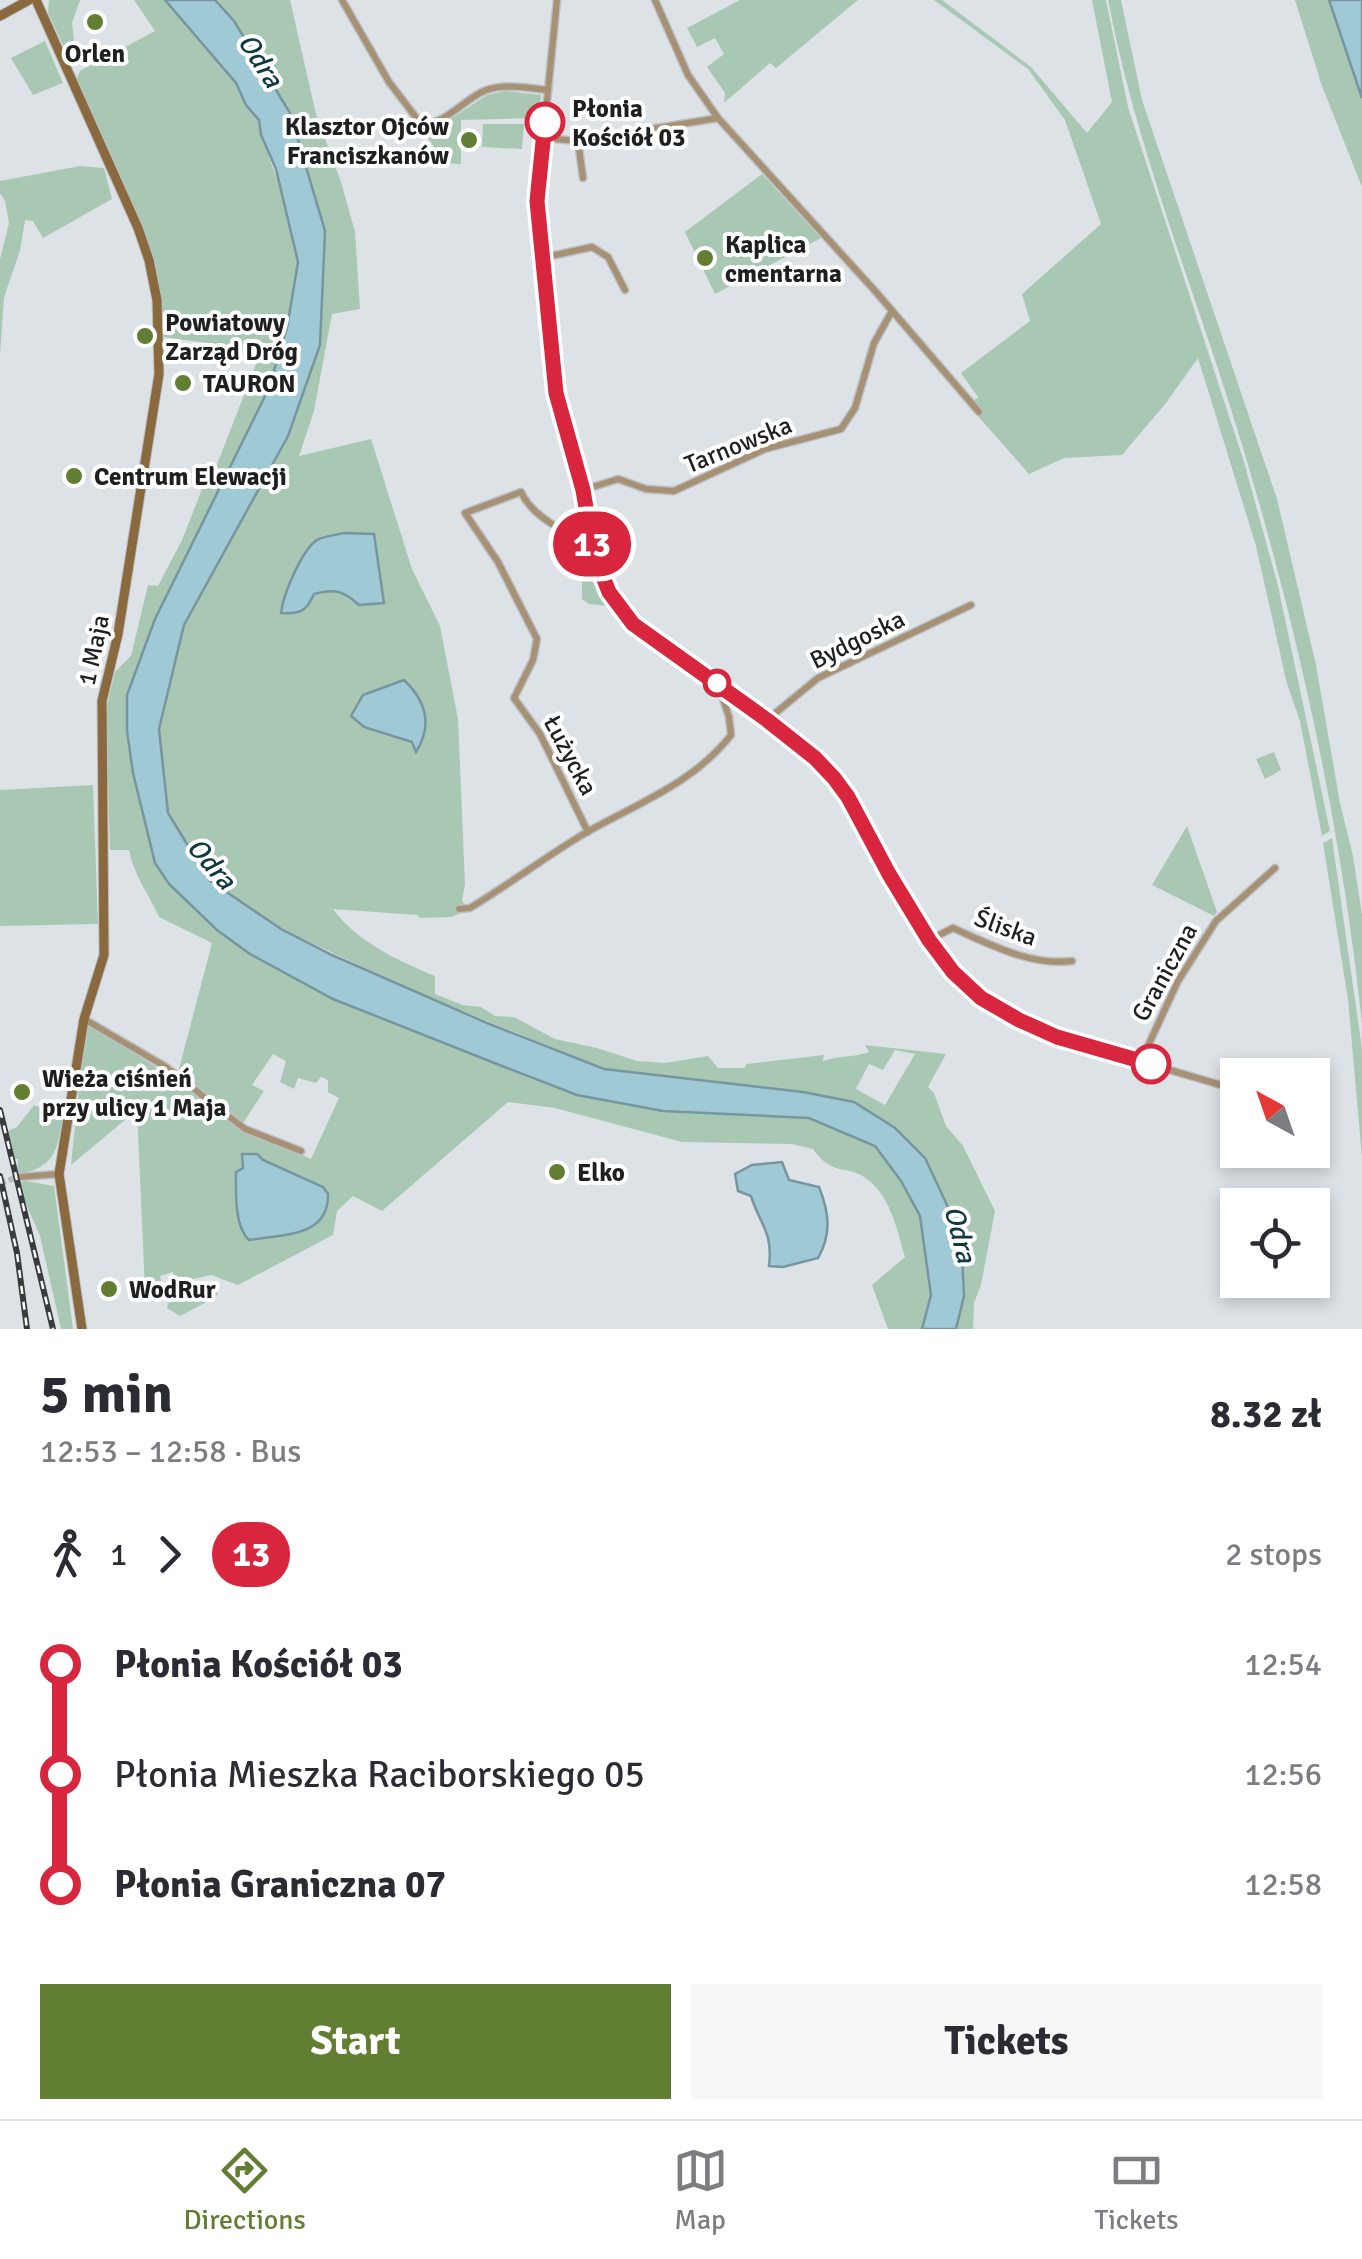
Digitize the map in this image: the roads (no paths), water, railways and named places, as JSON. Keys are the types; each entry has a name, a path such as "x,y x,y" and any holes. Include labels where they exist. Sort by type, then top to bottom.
{"street":[{"path":"0,16 33,0"},
{"name":"1 Maja","path":"33,0 138,228 149,260 160,325 159,374 118,634 102,701 104,955 84,1018 59,1174 82,1329"},
{"path":"342,0 390,82 422,124 436,122 485,90 548,90"},
{"path":"557,0 537,201 542,258 556,393 583,490 591,541 609,592 633,624 815,758 848,797 929,940 953,972 981,998 1057,1037 1220,1085"},
{"path":"655,0 688,75 718,118 980,412"},
{"path":"544,138 578,141 718,118"},
{"path":"578,141 583,178"},
{"path":"542,258 592,247 608,257 625,290"},
{"name":"Tarnowska","path":"583,490 618,479 646,490 674,491 765,449 841,429 855,408 874,343 892,311"},
{"name":"Łużycka","path":"588,832 540,734 514,698 533,660 537,639 498,562 465,513 521,492 528,506 564,530 591,541"},
{"name":"Bydgoska","path":"767,720 818,678 971,605"},
{"path":"458,908 470,908 588,832 675,788 720,749 731,735 717,683"},
{"name":"Graniczna","path":"1140,1061 1178,981 1216,922 1274,868"},
{"name":"Śliska","path":"929,940 953,928 1030,958 1053,964 1072,962"},
{"path":"84,1018 166,1068 245,1129 302,1151"},
{"path":"18,1177 59,1174"}],"water":[{"path":"165,0 215,0 234,21 290,113 325,231 320,345 288,436 184,625 159,729 168,813 209,880 281,929 487,1023 604,1069 803,1092 854,1102 895,1128 925,1158 961,1235 964,1296 956,1329 922,1329 931,1295 920,1216 875,1146 809,1118 663,1111 577,1095 497,1064 333,999 250,954 217,930 169,884 155,863 133,773 127,695 155,619 268,390 287,328 298,262 276,169 261,135 259,120 246,105 236,83"},
{"path":"1329,0 1362,0 1362,98"},
{"path":"344,533 374,534 384,603 359,605 343,594 327,591 314,594 302,611 281,613 300,561 313,543"},
{"path":"404,680 418,696 425,714 424,732 416,752 412,742 364,727 351,716 363,695"},
{"path":"242,1154 257,1154 323,1187 328,1194 321,1219 301,1231 249,1240 237,1208 236,1172 243,1168"},
{"path":"782,1162 789,1180 819,1187 828,1223 818,1258 783,1267 769,1266 765,1230 751,1196 738,1191 735,1174 752,1165"}],"tunnel":[{"path":"0,1183 19,1177"}],"railway":[{"path":"0,1110 53,1329"},
{"path":"0,1176 17,1253 27,1329"}],"place":[{"name":"Orlen","path":"95,22"},
{"name":"Płonia Kościół 03","path":"545,122"},
{"name":"Klasztor Ojców Franciszkanów","path":"469,140"},
{"name":"Kaplica cmentarna","path":"705,258"},
{"name":"Powiatowy Zarząd Dróg","path":"145,336"},
{"name":"TAURON","path":"183,383"},
{"name":"Centrum Elewacji","path":"74,476"},
{"name":"Wieża ciśnień przy ulicy 1 Maja","path":"22,1092"},
{"name":"Elko","path":"557,1172"},
{"name":"WodRur","path":"109,1289"}],"water label":[{"name":"Odra","path":"261,60"},
{"name":"Odra","path":"212,863"},
{"name":"Odra","path":"961,1234"}]}
